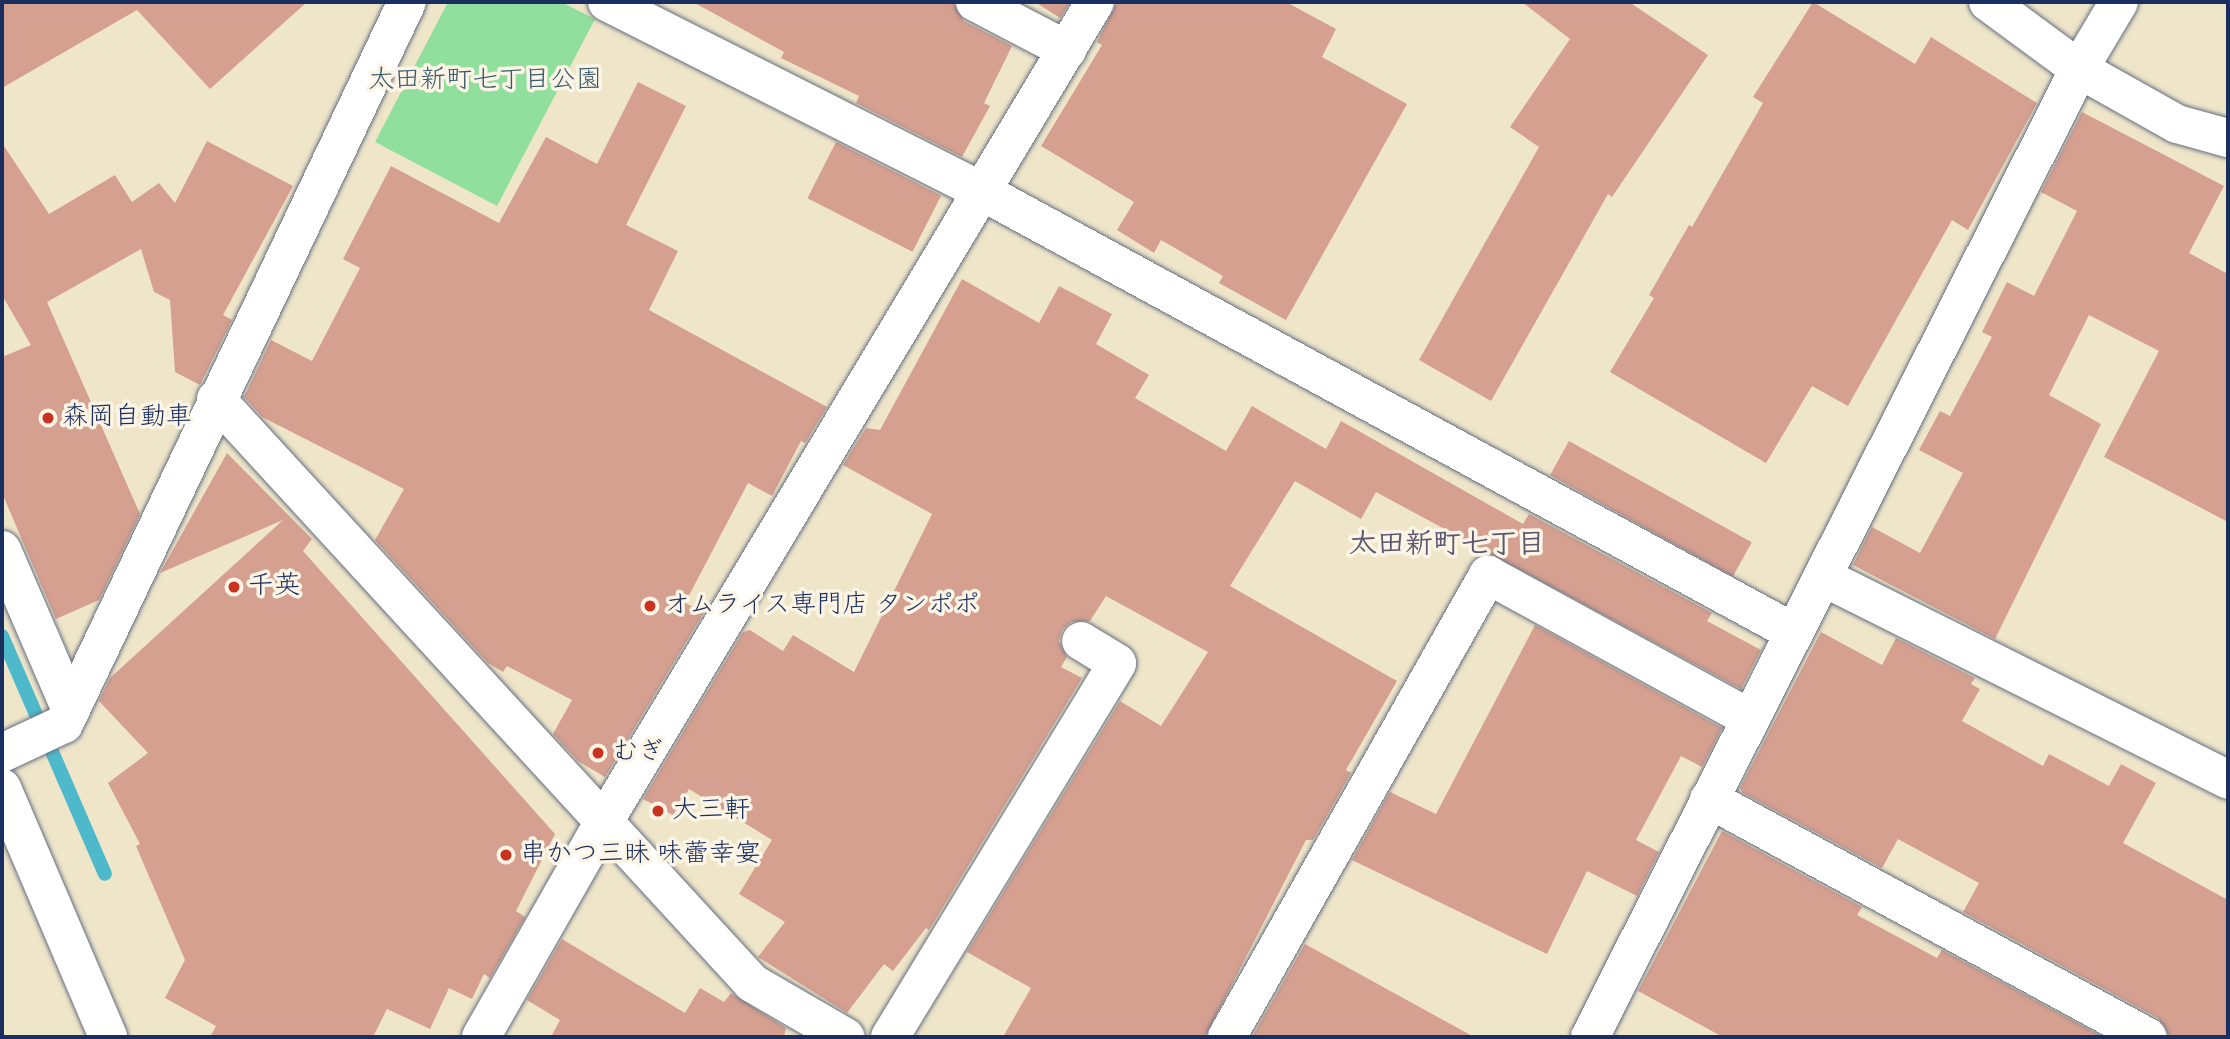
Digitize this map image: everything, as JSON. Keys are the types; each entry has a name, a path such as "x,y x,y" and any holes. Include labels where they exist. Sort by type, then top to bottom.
{"street":[{"path":"12,748 68,717 216,399 407,2"},
{"path":"607,2 983,192 1793,632"},
{"path":"975,2 1067,50"},
{"path":"481,1037 602,825 1095,2"},
{"path":"1987,2 2079,69 2177,124 2228,138"},
{"path":"1590,1037 2079,69 2119,2"},
{"path":"216,399 602,825 752,983 845,1037"},
{"path":"2,550 68,717"},
{"path":"1227,1037 1488,575 1749,718"},
{"path":"1823,577 2228,780"},
{"path":"890,1037 1117,663 1081,641"},
{"path":"2,788 108,1037"},
{"path":"1709,799 2148,1037"}],"green space":[{"name":"太田新町七丁目公園","path":"448,2 561,2 595,19 497,206 375,142"}],"building":[{"path":"2,2 307,2 210,89 137,10 2,88"},
{"path":"693,2 953,2 964,21 1012,46 984,103 990,106 962,157 856,103 859,96 781,58 784,52"},
{"path":"1035,2 1070,2 1060,18"},
{"path":"1117,2 1286,2 1336,29 1322,57 1407,104 1286,320 1219,283 1223,276 1161,240 1154,253 1117,230 1134,202 1041,146 1102,45 1097,42"},
{"path":"1522,2 1629,2 1708,55 1612,197 1608,194 1491,401 1419,360 1539,147 1510,127 1570,39"},
{"path":"1813,2 1915,64 1931,37 2037,103 1968,230 1952,220 1848,406 1812,386 1766,463 1610,372 1654,298 1649,295 1689,225 1692,227 1763,103 1753,97"},
{"path":"638,82 686,106 626,225 678,251 649,310 827,407 805,443 801,441 772,496 748,483 685,603 704,612 605,777 578,761 553,734 572,700 507,666 503,672 488,663 375,540 404,489 262,417 244,397 271,340 312,361 360,268 343,259 391,166 499,223 546,137 597,164"},
{"path":"2082,112 2224,186 2189,253 2228,274 2228,522 2104,457 2159,351 2089,315 2049,395 2101,424 1995,639 1853,565 1872,527 1920,553 1963,473 1919,450 1940,411 1950,416 1992,337 1982,332 2007,282 2034,296 2077,211 2041,192"},
{"path":"207,141 293,186 223,315 232,320 200,385 175,372 170,300 154,292 141,249 47,302 140,514 99,600 56,619 2,493 2,357 31,345 2,295 2,143 49,214 115,175 132,202 159,183 175,203"},
{"path":"836,142 941,196 913,252 807,198"},
{"path":"962,279 1039,323 1059,286 1112,314 1096,344 1149,375 1135,398 1226,451 1252,406 1326,449 1341,421 1523,524 1529,514 1712,613 1707,621 1761,650 1741,689 1376,492 1361,519 1295,481 1230,586 1397,681 1346,770 1351,773 1313,840 1306,840 1205,1037 1003,1037 1031,988 967,952 1120,701 1161,726 1208,652 1106,596 1090,621 1071,622 1062,630 1059,641 1067,657 1061,667 1082,678 929,930 926,928 893,971 884,964 847,1013 758,957 785,922 739,894 772,840 689,789 673,815 643,799 743,632 750,630 783,651 793,635 854,672 932,514 843,465 866,428 880,430"},
{"path":"1569,441 1752,542 1733,576 1550,475"},
{"path":"227,453 312,539 303,551 555,834 516,911 525,917 490,978 484,974 472,999 449,988 430,1029 387,1009 373,1037 210,1037 216,1026 165,998 185,960 136,846 140,844 108,783 148,753 99,701 110,678 283,520 160,573"},
{"path":"1535,625 1722,728 1702,767 1681,756 1636,840 1659,852 1637,896 1587,871 1547,954 1352,860 1390,792 1436,814"},
{"path":"1821,632 1882,665 1896,638 1975,678 1971,684 1980,689 1962,721 2043,766 2049,754 2109,786 2121,764 2156,783 2123,843 2228,900 2228,1037 2170,1037 2158,1018 1963,912 1979,883 1898,839 1882,868 1743,793 1740,788"},
{"path":"1722,831 1862,907 1857,915 1937,958 1942,950 2103,1037 1723,1037 1638,991"},
{"path":"562,939 685,1013 700,988 724,1002 731,993 786,1028 784,1037 551,1037 560,1020 527,1000"},
{"path":"1305,944 1474,1037 1252,1037"}],"waterway":[{"path":"2,636 105,874"}],"place":[{"name":"森岡自動車","path":"48,418"},
{"name":"千英","path":"234,587"},
{"name":"オムライス専門店 タンポポ","path":"650,606"},
{"name":"むぎ","path":"598,753"},
{"name":"大三軒","path":"658,811"},
{"name":"串かつ三昧 味蕾幸宴","path":"506,855"}],"district":[{"name":"太田新町七丁目","path":"1447,545"}]}
